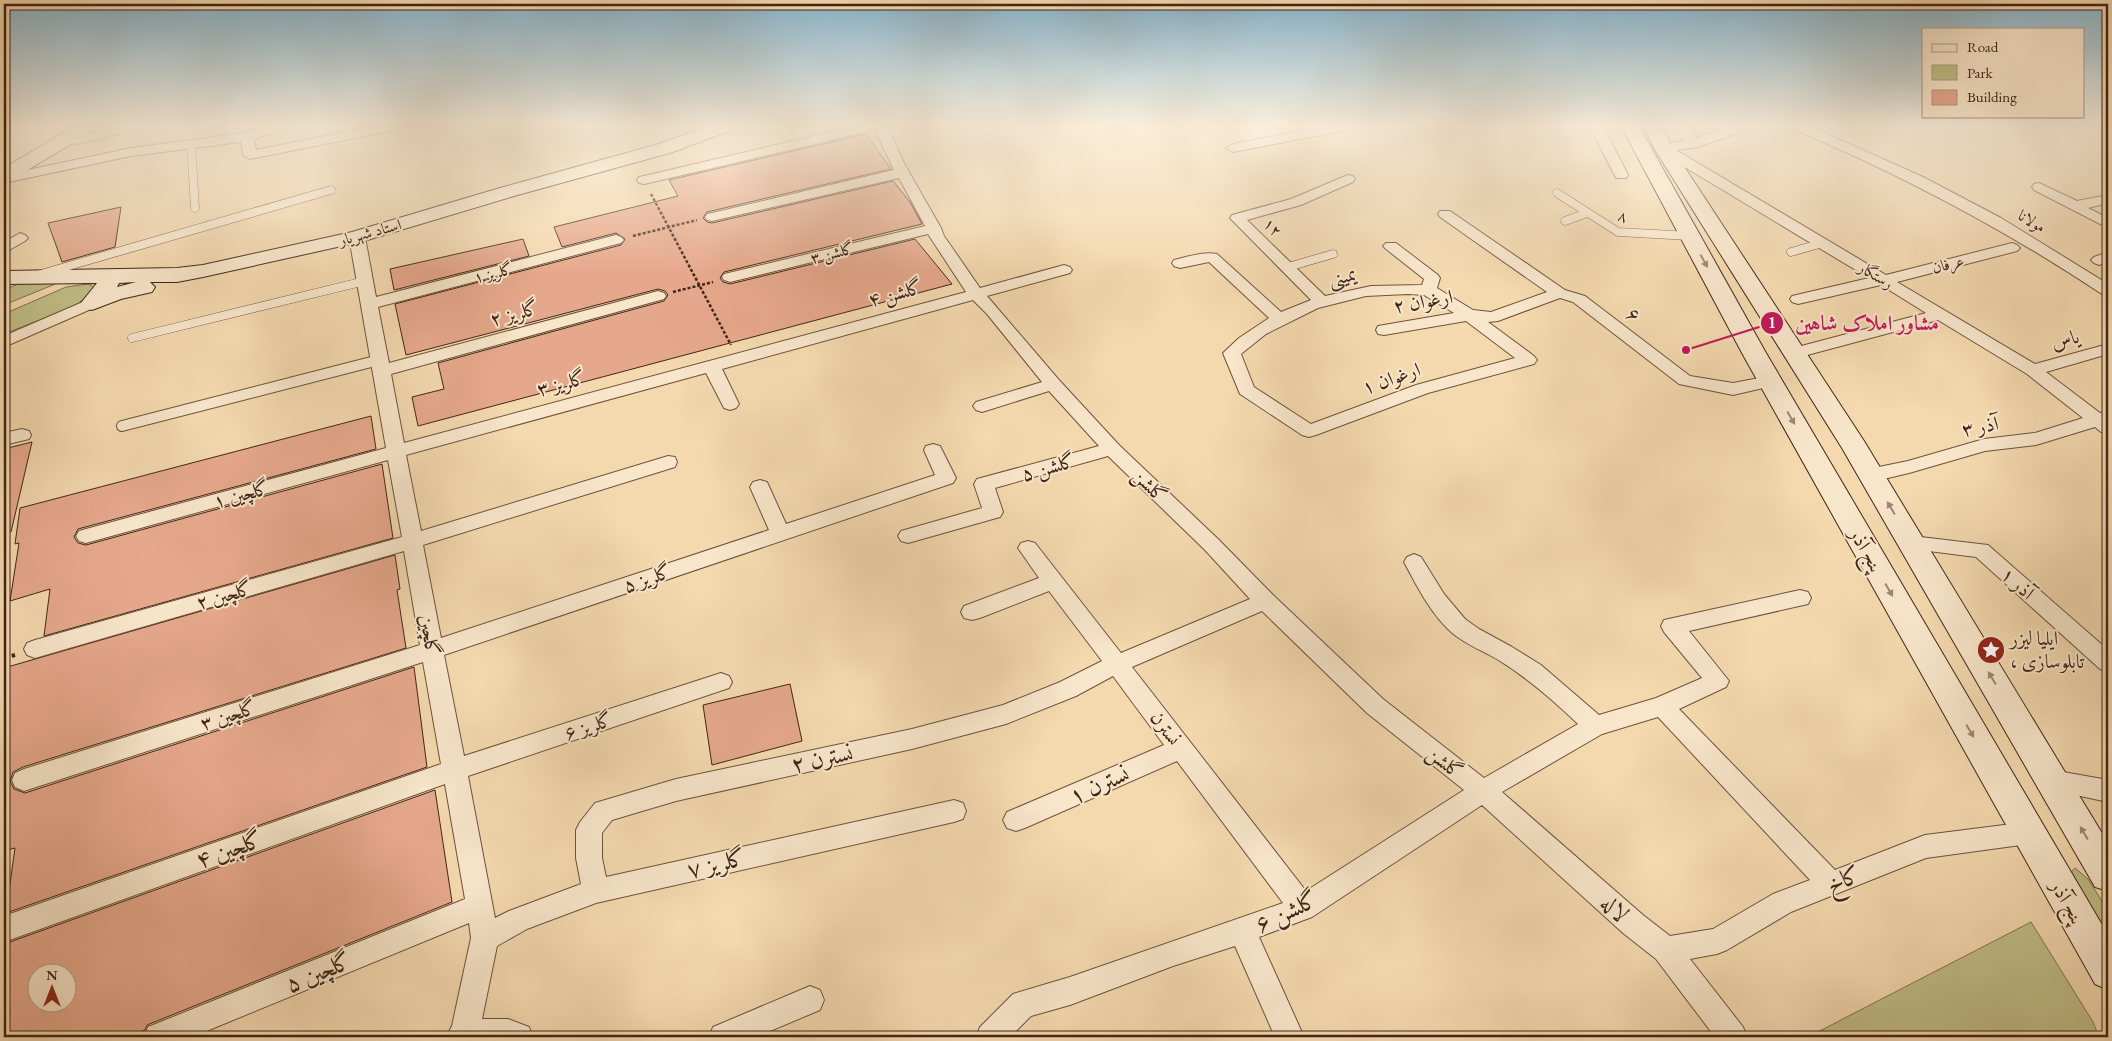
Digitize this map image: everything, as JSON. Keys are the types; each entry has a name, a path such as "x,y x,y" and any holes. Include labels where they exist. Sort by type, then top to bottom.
{"main road":[{"name":"استاد شهریار","path":"10,279 177,275 203,271 357,237 570,175"},
{"name":"پنج آذر","path":"1656,175 1770,381 2108,971"},
{"name":"پنج آذر","path":"1682,175 1871,475 2108,875"},
{"path":"92,302 114,294 148,286 177,275"},
{"path":"92,302 101,296 107,287 109,281 105,276"}],"street":[{"path":"4,178 21,175"},
{"path":"644,180 667,175"},
{"path":"712,217 893,175"},
{"name":"گلشن","path":"905,175 934,228 936,236 975,293 993,310 1053,384 1112,448 1212,545 1265,601 1375,706 1483,791"},
{"name":"رستگار","path":"1716,175 1823,243 2033,370 2104,422"},
{"name":"مولانا","path":"1906,175 1947,193 2050,252 2108,291"},
{"name":"۱۲","path":"1323,302 1238,218 1296,202 1348,179"},
{"path":"2039,187 2108,224"},
{"path":"2075,206 2108,199"},
{"path":"1444,214 1559,293"},
{"name":"گلشن ۳","path":"730,277 934,228"},
{"name":"گلچین","path":"357,237 485,938 462,1036 508,1033 519,1037"},
{"path":"4,248 20,238"},
{"name":"گلریز ۱","path":"369,304 616,240"},
{"path":"1391,246 1432,278 1428,290 1469,315 1492,317 1559,293"},
{"name":"عرفان","path":"1798,299 2012,248"},
{"path":"1180,263 1212,257 1280,320"},
{"name":"گلشن ۴","path":"737,358 1064,270"},
{"name":"یمینی","path":"1232,353 1244,341 1280,320 1323,302 1366,291 1428,290"},
{"name":"۶","path":"1559,293 1579,299 1685,380 1733,389 1770,381"},
{"name":"گلریز ۲","path":"380,365 658,296"},
{"path":"4,342 92,302"},
{"path":"1796,353 1941,314"},
{"name":"ارغوان ۲","path":"1384,330 1469,315"},
{"name":"ارغوان ۱","path":"1232,353 1246,390 1309,430 1422,389 1528,360 1469,315"},
{"name":"یاس","path":"2033,370 2108,349"},
{"name":"گلریز ۳","path":"396,452 737,358"},
{"path":"711,365 730,404"},
{"path":"982,406 1053,384"},
{"name":"آذر ۳","path":"1871,475 1984,446 2036,440 2104,422"},
{"name":"گلشن ۵","path":"908,536 993,512 984,484 1112,448"},
{"name":"گلریز ۵","path":"432,650 946,478 933,450"},
{"name":"گلچین ۱","path":"86,536 396,452"},
{"name":"گلچین ۲","path":"35,649 412,541 668,462"},
{"path":"760,487 780,534"},
{"name":"آذر ۱","path":"1912,543 1981,550 2108,663"},
{"name":"نسترن","path":"1028,548 1303,908"},
{"path":"1414,562 1440,607 1466,632 1509,656 1542,679 1573,704 1595,726"},
{"path":"972,612 1053,581"},
{"name":"گلشن ۶","path":"990,1037 1024,1004 1070,991 1303,908 1483,791 1595,726 1662,706 1718,681 1672,626 1800,598"},
{"name":"نسترن ۲","path":"596,891 589,858 589,830 604,811 676,790 912,739 1006,714 1068,689 1117,664 1265,601"},
{"name":"گلچین ۳","path":"24,780 432,650"},
{"name":"گلریز ۶","path":"454,770 721,682"},
{"path":"1662,706 1831,884"},
{"name":"نسترن ۱","path":"1016,820 1182,748"},
{"name":"گلچین ۴","path":"4,929 454,770"},
{"path":"2052,780 2108,791"},
{"name":"لاله","path":"1483,791 1633,924 1666,950 1733,1037"},
{"name":"گلریز ۷","path":"485,938 518,920 596,891 954,811"},
{"name":"کاخ","path":"1666,950 1716,941 1782,903 1926,847 2028,833"},
{"name":"گلچین ۵","path":"158,1037 479,906"},
{"path":"1242,931 1290,1037"},
{"path":"723,1037 810,1000"}],"lane":[{"path":"192,175 194,208"},
{"path":"10,279 331,190"},
{"name":"۸","path":"1557,193 1618,232 1690,236"},
{"path":"1565,221 1587,212"},
{"path":"1791,252 1823,243"},
{"path":"1288,267 1333,254"},
{"path":"132,338 365,281"},
{"path":"122,426 380,365"}],"path":[{"path":"644,180 737,358"},
{"path":"616,240 712,217"},
{"path":"658,296 730,277"}],"green space":[{"path":"60,282 4,305 4,290 20,283"},
{"path":"88,284 98,289 73,307 4,334 4,314 66,287"},
{"path":"2075,868 2088,879 2108,911 2108,947 2068,876"},
{"path":"2031,922 2093,1022 2099,1037 1808,1037"}],"building":[{"path":"692,175 867,175 707,212 703,218 707,222 712,223 893,181 910,202 922,224 724,272 720,278 723,282 730,284 915,239 952,284 418,426 412,397 444,389 438,363 664,301 668,295 665,291 658,289 406,355 395,304 621,245 625,239 616,233 562,247 554,227 678,196 669,180"},
{"path":"121,207 115,247 62,262 48,223"},
{"path":"523,239 529,256 394,290 390,269"},
{"path":"371,416 376,449 78,529 74,537 78,543 86,545 382,464 393,538 44,636 50,589 10,601 19,543 15,544 20,508"},
{"path":"32,442 11,532 4,531 4,449"},
{"path":"395,555 400,589 397,590 406,648 23,767 13,772 10,781 14,789 25,793 414,667 427,767 6,913 15,848 4,851 4,668"},
{"path":"790,684 802,741 712,765 703,705"},
{"path":"435,790 452,902 147,1025 145,1030 127,1037 4,1037 4,967 7,943"}],"place":[{"name":"مشاور املاک شاهین","path":"1686,350"},
{"name":"ایلیا لیزر ، تابلوسازی","path":"1991,650"}]}
